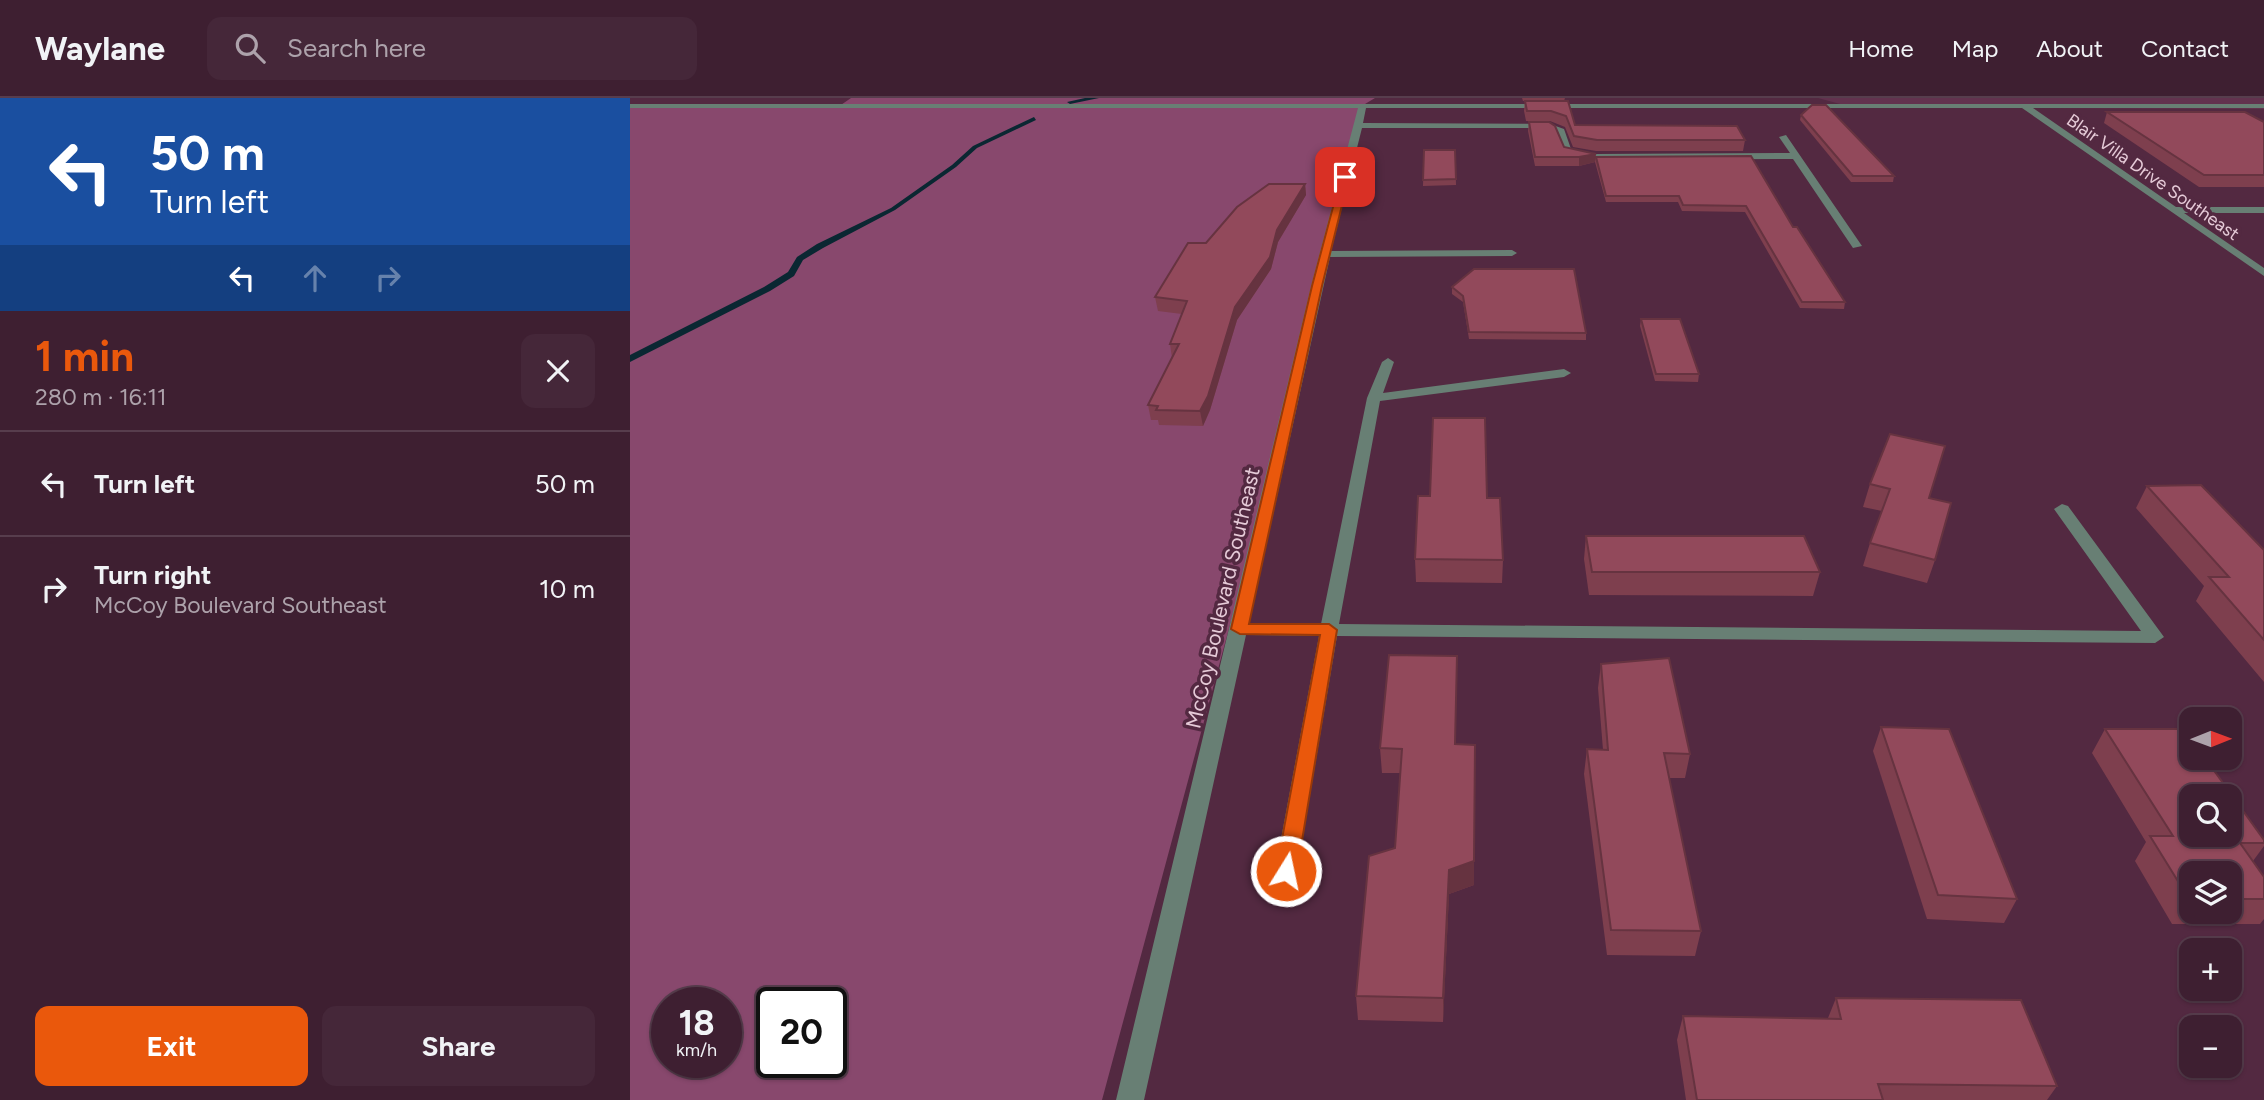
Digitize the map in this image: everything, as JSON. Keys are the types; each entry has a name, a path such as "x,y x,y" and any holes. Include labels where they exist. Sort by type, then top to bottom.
{"street":[{"path":"788,106 800,98"},
{"path":"630,106 2264,106"},
{"path":"1079,116 1088,106"},
{"name":"McCoy Boulevard Southeast","path":"1130,1100 1325,254 1363,106"},
{"name":"Blair Villa Drive Southeast","path":"2024,106 2264,274"},
{"path":"1358,125 1550,126 1561,131 1567,151 1596,157 1796,156"},
{"path":"1783,137 1857,246"},
{"path":"2173,210 2264,210"},
{"path":"1325,254 1512,253"},
{"path":"2247,262 2264,264"},
{"path":"1286,871 1374,398 1388,362"},
{"path":"1374,398 1564,373"},
{"path":"1240,629 2155,637 2062,509"}],"shaded area":[{"path":"851,98 1375,98 1365,104 1297,376 1102,1100 630,1100 630,106 838,107"},
{"path":"1818,98 2264,98 2264,109 1851,107"}],"building":[{"path":"1525,101 1568,101 1575,125 1737,126 1745,140 1597,140 1574,136 1566,116 1551,111 1527,111"},
{"path":"1812,105 1826,105 1894,176 1853,176 1801,115"},
{"path":"2107,112 2245,112 2264,122 2264,175 2204,175"},
{"path":"1529,122 1549,122 1555,126 1564,147 1596,154 1579,157 1535,157"},
{"path":"1424,150 1455,150 1456,179 1423,180"},
{"path":"1751,156 1793,227 1797,227 1845,302 1802,302 1746,206 1683,205 1679,196 1606,196 1596,157"},
{"path":"1269,184 1305,184 1277,230 1270,257 1235,307 1208,396 1200,411 1156,410 1158,406 1148,405 1179,344 1170,344 1187,301 1155,297 1188,243 1206,243 1237,207"},
{"path":"1474,269 1574,269 1586,333 1469,332 1463,296 1452,287"},
{"path":"1641,319 1680,319 1699,374 1656,374"},
{"path":"1433,418 1485,418 1487,498 1500,498 1503,560 1415,559 1418,496 1430,496"},
{"path":"1890,434 1945,446 1929,498 1951,503 1935,560 1870,543 1890,489 1870,484"},
{"path":"2201,485 2264,550 2264,640 2209,577 2229,577 2147,486"},
{"path":"1586,536 1804,536 1820,572 1592,572"},
{"path":"1389,655 1457,656 1455,744 1475,745 1474,861 1449,870 1443,998 1356,996 1369,856 1395,848 1402,749 1380,748"},
{"path":"1669,658 1690,754 1664,753 1701,931 1611,930 1587,749 1608,750 1601,664"},
{"path":"1881,727 1949,729 2017,899 1938,895"},
{"path":"2105,729 2179,729 2179,770 2214,770 2224,784 2179,784 2179,847 2242,846 2264,877 2264,899 2242,899 2242,861 2179,861 2179,883 2150,836 2173,836"},
{"path":"2242,809 2264,840 2264,843 2242,843"},
{"path":"1836,998 2021,1000 2057,1086 1878,1084 1883,1100 1697,1100 1683,1016 1841,1019"}],"waterway":[{"path":"1070,102 1096,98"},
{"path":"630,359 767,289 791,274 800,259 893,209 954,166 975,147 1034,119"}],"route":[{"path":"1286,871 1329,630 1240,629 1317,286 1345,177"}]}
